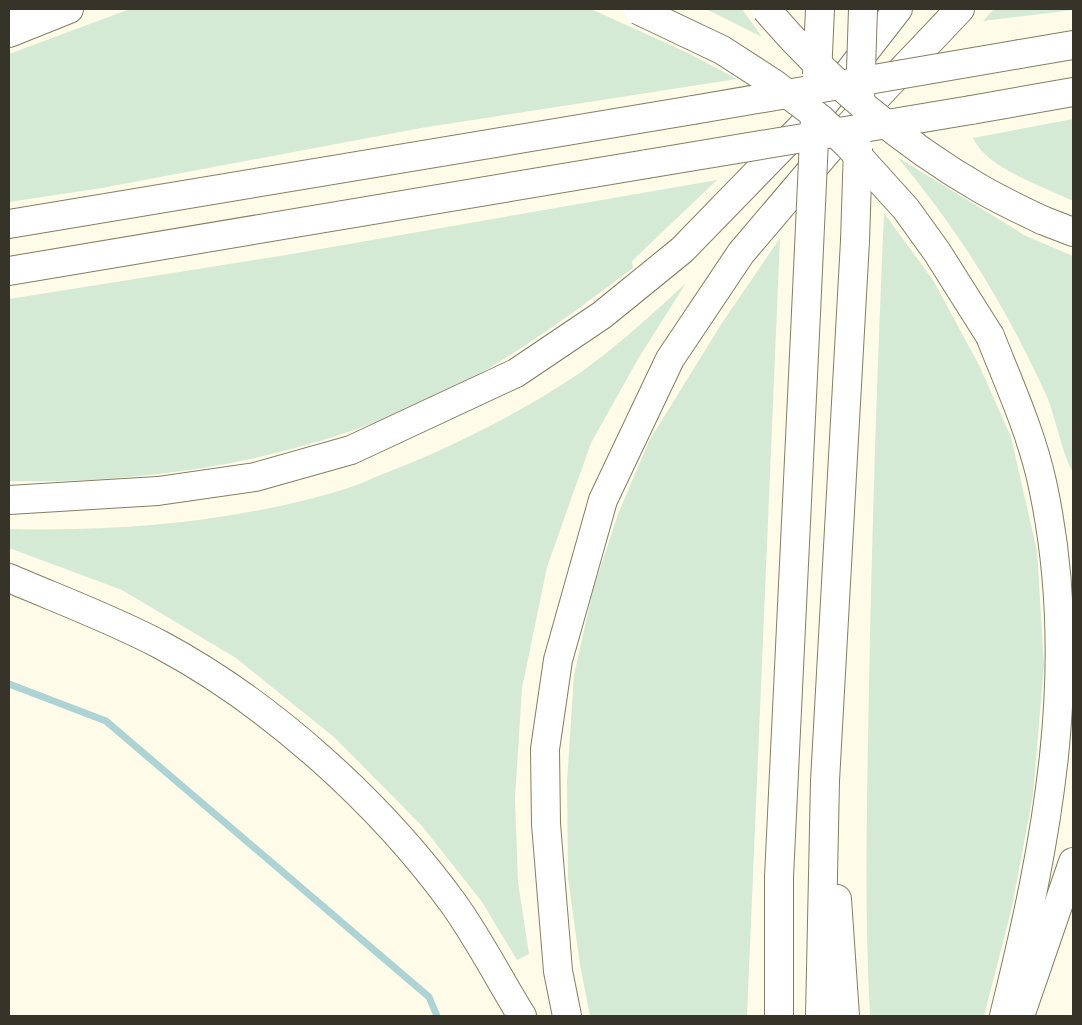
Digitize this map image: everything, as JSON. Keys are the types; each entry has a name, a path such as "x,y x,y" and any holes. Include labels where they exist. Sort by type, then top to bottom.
{"highway":[{"path":"9,12 15,9"},
{"path":"9,33 69,9"},
{"path":"636,9 722,50 773,83 821,118 850,146 906,209 937,252 990,336 1021,414 1042,482 1056,557 1062,665 1059,732 1051,792 1022,941 1004,1016"},
{"path":"766,9 854,99 937,160 981,189 1042,220 1073,232"},
{"path":"779,1016 779,877 820,9"},
{"path":"820,1016 825,781 855,241 864,9"},
{"path":"9,500 158,491 256,476 351,450 516,373 602,315 682,250 824,104 898,9"},
{"path":"567,1016 558,971 546,824 545,749 558,660 603,500 670,359 741,253 848,127 960,9"},
{"path":"9,224 1073,45"},
{"path":"9,271 1073,92"},
{"path":"9,578 161,645 247,699 329,766 396,832 454,904 522,1016"},
{"path":"825,781 843,967 845,1016"},
{"path":"1020,1016 1073,862"},
{"path":"764,1016 779,877"}],"green space":[{"path":"130,9 591,9 688,53 737,79 421,128 102,188 9,202 9,54"},
{"path":"706,9 742,9 762,37"},
{"path":"994,9 1073,9 1073,10 983,21"},
{"path":"1073,119 1073,201 1003,168 980,149 973,138"},
{"path":"897,157 1026,236 1073,256 1073,471 1067,459 1047,397 1015,332 962,243 942,214"},
{"path":"717,180 632,261 633,268 511,355 460,385 433,398 331,438 226,464 118,478 9,481 9,299 286,255"},
{"path":"884,213 933,280 979,365 1011,437 1037,551 1044,665 1033,795 1012,907 984,1016 870,1016 868,975 867,768 873,508"},
{"path":"780,238 747,1016 590,1016 580,965 568,878 567,781 574,675 593,590 618,514 649,441 722,323"},
{"path":"686,283 638,359 591,443 547,567 522,688 515,799 518,882 529,954 517,960 482,902 422,826 335,738 236,658 122,590 9,548 9,529 93,529 177,523 260,510 302,501 359,484 456,442 501,420 545,395 581,372 612,348"}],"waterway":[{"path":"9,684 106,721 429,997 437,1016"}]}
